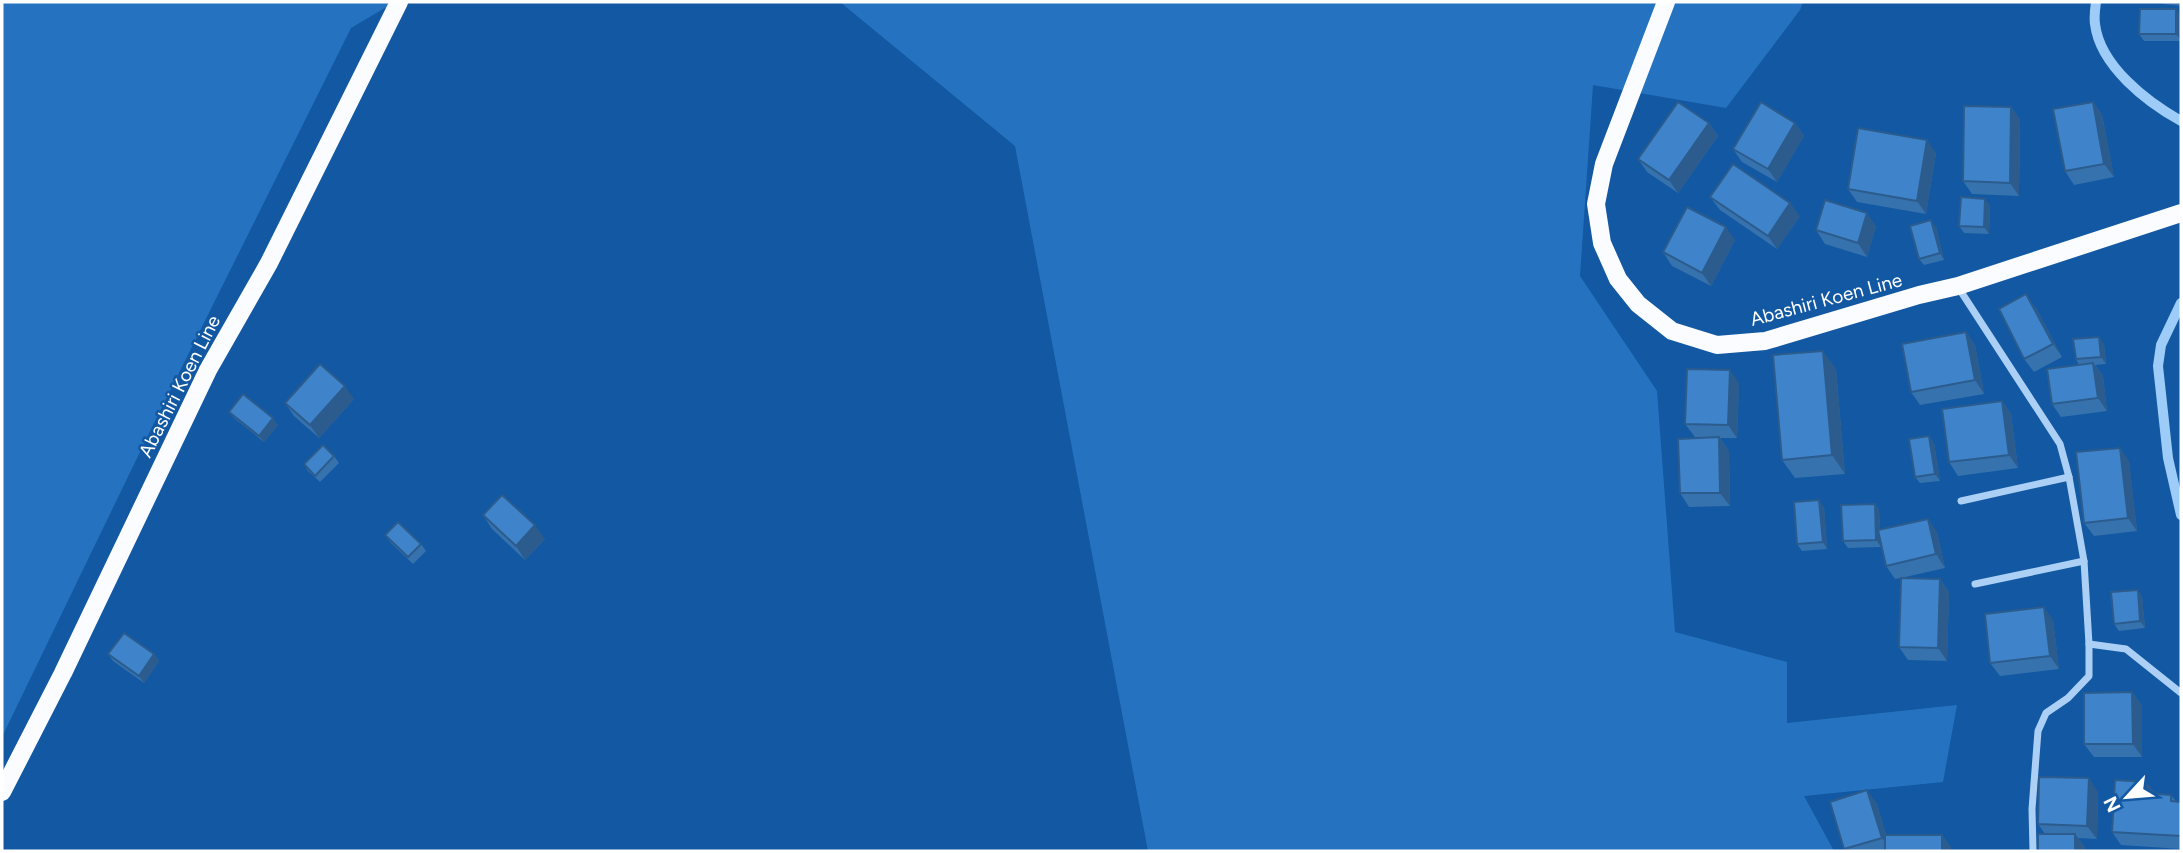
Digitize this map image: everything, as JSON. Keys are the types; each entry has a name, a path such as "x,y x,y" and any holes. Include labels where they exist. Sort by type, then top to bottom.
{"main road":[{"name":"Abashiri Koen Line","path":"2,792 63,673 208,370 269,263 399,2"},
{"name":"Abashiri Koen Line","path":"1666,2 1604,164 1596,204 1602,243 1618,279 1638,304 1672,331 1717,345 1765,341 1958,286 2181,213"}],"street":[{"path":"1958,286 2060,444 2069,477 2084,561 2089,676 2068,698 2046,713 2038,731 2032,809 2033,851"},
{"path":"1961,501 2069,477"},
{"path":"1975,584 2084,561"},
{"path":"2089,644 2126,649 2181,693"}],"shaded area":[{"path":"2,2 395,2 351,28 154,423 2,737"},
{"path":"840,2 1803,2 1800,10 1726,108 1593,85 1580,276 1657,391 1675,632 1787,662 1787,723 1957,705 1943,782 1804,796 1834,851 1148,851 1015,146"}],"building":[{"path":"2140,9 2176,9 2176,34 2139,34"},
{"path":"1678,102 1709,123 1669,180 1638,159"},
{"path":"1761,102 1795,123 1768,169 1733,149"},
{"path":"2093,102 2104,164 2065,171 2053,109"},
{"path":"1964,106 2011,107 2010,183 1963,181"},
{"path":"1858,128 1927,140 1917,201 1848,189"},
{"path":"1733,164 1790,203 1768,236 1710,197"},
{"path":"1961,197 1985,199 1984,227 1959,226"},
{"path":"1825,200 1867,213 1858,243 1816,230"},
{"path":"1687,207 1726,227 1702,273 1663,252"},
{"path":"1931,220 1940,253 1919,259 1910,226"},
{"path":"2026,294 2053,344 2024,359 1999,309"},
{"path":"1966,332 1975,380 1911,392 1902,344"},
{"path":"2099,337 2101,357 2076,359 2073,339"},
{"path":"1823,351 1832,455 1782,460 1773,355"},
{"path":"2093,363 2098,398 2052,404 2047,369"},
{"path":"320,364 345,386 310,425 285,403"},
{"path":"1687,369 1730,370 1728,425 1685,424"},
{"path":"243,394 273,418 259,436 229,412"},
{"path":"2002,401 2009,455 1949,462 1942,409"},
{"path":"1929,436 1935,474 1915,477 1909,439"},
{"path":"1719,437 1720,493 1680,493 1678,439"},
{"path":"323,445 334,456 315,476 304,464"},
{"path":"2120,448 2128,518 2084,523 2076,452"},
{"path":"502,495 535,525 516,546 483,515"},
{"path":"1819,500 1823,542 1797,544 1794,502"},
{"path":"1875,504 1876,540 1843,541 1841,505"},
{"path":"1928,519 1936,554 1886,566 1878,530"},
{"path":"398,522 421,544 408,557 385,535"},
{"path":"1901,578 1940,579 1938,648 1899,647"},
{"path":"2138,590 2140,621 2114,624 2111,592"},
{"path":"2044,607 2050,656 1990,663 1985,614"},
{"path":"124,633 154,654 139,676 108,654"},
{"path":"2132,692 2133,744 2084,744 2084,693"},
{"path":"2039,777 2089,778 2087,826 2038,824"},
{"path":"2115,780 2146,782 2145,793 2171,795 2171,801 2181,802 2181,836 2112,832"},
{"path":"1867,790 1882,838 1844,849 1830,802"},
{"path":"2038,834 2075,834 2075,851 2038,851"},
{"path":"1885,835 1942,835 1942,851 1885,851"}],"waterway":[{"path":"2096,2 2095,21 2099,39 2115,68 2140,93 2181,121"},
{"path":"2181,303 2161,345 2158,366 2168,458 2181,515"}]}
